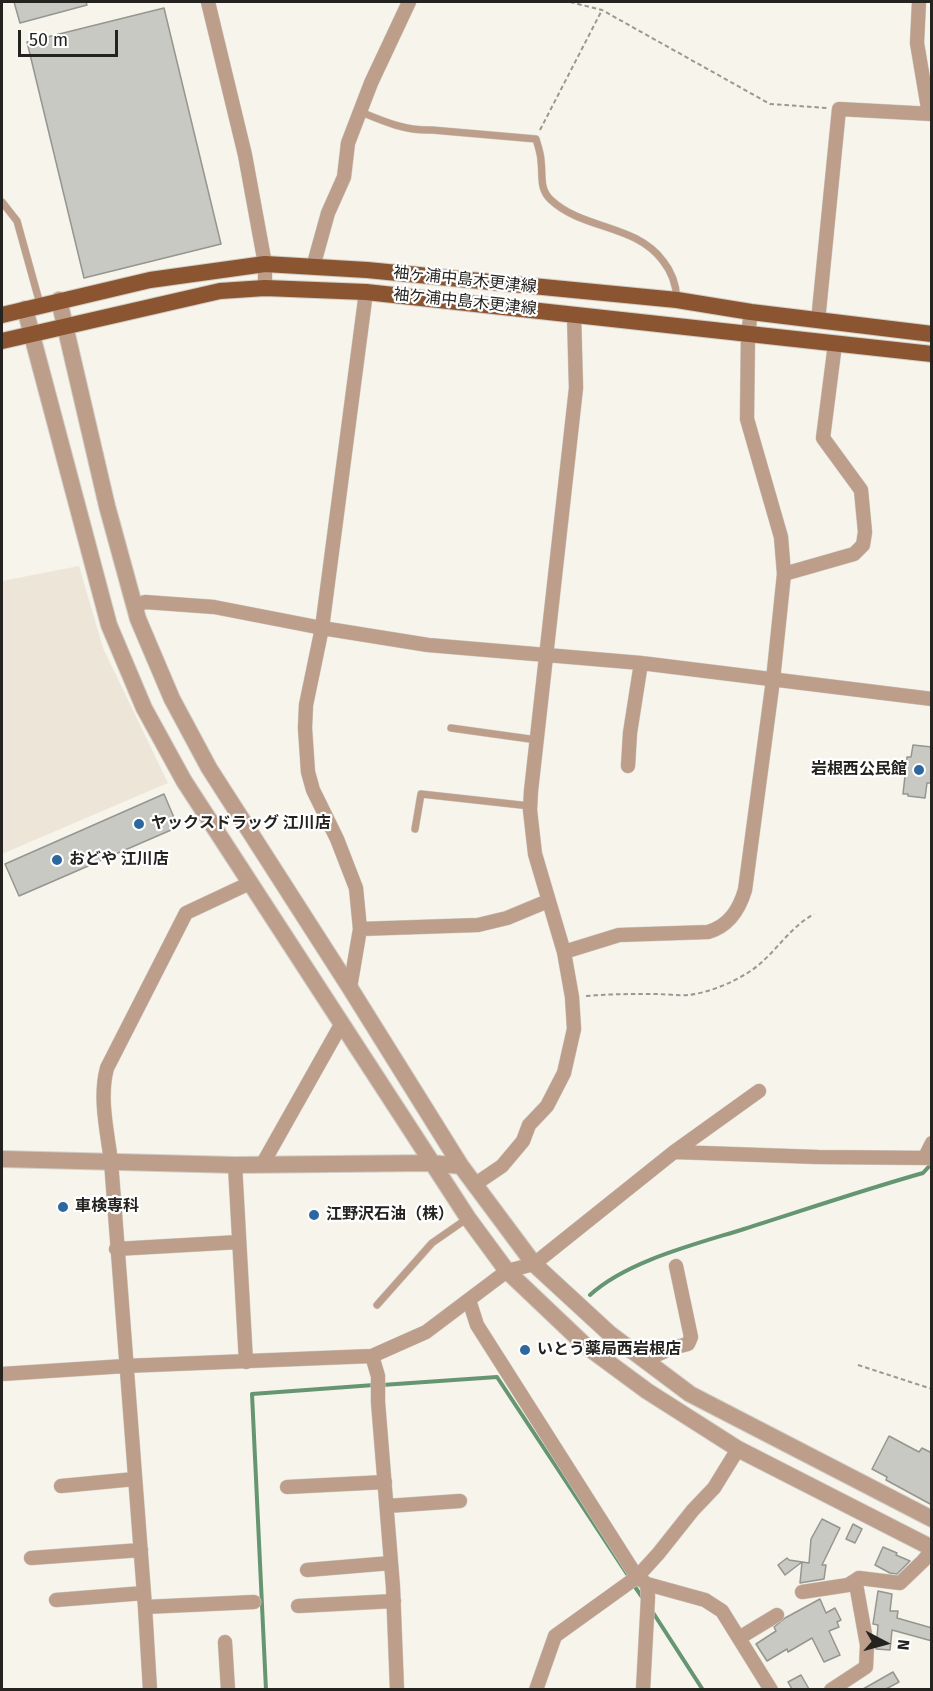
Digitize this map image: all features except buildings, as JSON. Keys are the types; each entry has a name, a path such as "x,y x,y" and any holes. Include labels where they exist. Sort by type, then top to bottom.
{"main road":[{"name":"袖ヶ浦中島木更津線","path":"2,315 150,280 265,264 676,300 818,321 932,334"},
{"name":"袖ケ浦中島木更津線","path":"2,341 220,291 265,288 366,292 932,354"}],"street":[{"path":"208,2 245,155 265,264 265,288"},
{"path":"313,267 328,213 344,177 348,143 371,83 409,2"},
{"path":"818,321 838,109 930,114 917,43 919,2"},
{"path":"350,988 360,930 356,888 337,839 313,790 308,772 305,728 306,705 321,628 366,292"},
{"path":"59,300 107,506 138,619 172,699 209,768 474,1185 534,1264 610,1334 690,1394 932,1519"},
{"path":"33,307 32,334 109,625 144,708 184,781 468,1218 507,1271 586,1346 647,1391 738,1449 932,1549 900,1583 859,1578 848,1585 802,1593"},
{"path":"564,952 619,935 708,933 717,930 735,915 741,904 745,890 773,680 784,574 781,537 747,419 748,334 751,312"},
{"path":"474,1185 502,1166 523,1141 529,1125 547,1106 564,1073 574,1029 572,997 564,952 535,854 530,806 576,388 574,314"},
{"path":"784,574 854,554 863,545 865,532 861,490 824,438 835,344"},
{"path":"135,606 144,602 214,607 321,628 428,645 640,663 932,699"},
{"path":"628,766 640,663"},
{"path":"150,1689 145,1600 104,1095 107,1068 186,913 250,883"},
{"path":"360,930 478,925 507,918 548,901"},
{"path":"261,1165 342,1023"},
{"path":"2,1374 125,1366 372,1356 426,1332 507,1271 534,1264 674,1152 759,1091"},
{"path":"674,1152 928,1158 932,1143"},
{"path":"2,1159 235,1165 431,1164 461,1166"},
{"path":"235,1165 246,1362"},
{"path":"116,1248 239,1242"},
{"path":"646,1360 672,1348 688,1344 692,1337 676,1266"},
{"path":"469,1300 477,1324 642,1580 648,1597 643,1689"},
{"path":"372,1356 378,1376 378,1402 394,1601 397,1689"},
{"path":"536,1689 555,1636 642,1580 658,1554 714,1488 738,1449"},
{"path":"61,1486 135,1479"},
{"path":"287,1487 385,1482"},
{"path":"387,1506 460,1501"},
{"path":"31,1558 141,1550"},
{"path":"307,1570 391,1563"},
{"path":"831,1689 866,1667 867,1645 856,1584 859,1578"},
{"path":"642,1580 705,1600 723,1611 771,1689"},
{"path":"56,1600 254,1602"},
{"path":"298,1606 394,1601"},
{"path":"739,1638 777,1615"},
{"path":"225,1642 228,1689"}],"lane":[{"path":"361,112 396,126 417,130 536,139 542,160 541,184 550,199 570,213 633,236 655,249 670,271 676,289 676,300"},
{"path":"2,202 17,221 33,307"},
{"path":"451,728 537,740"},
{"path":"415,829 421,794 530,806"},
{"path":"377,1305 432,1243 468,1218"}],"path":[{"path":"570,2 602,10 770,104 838,109"},
{"path":"536,139 602,10"},
{"path":"572,997 619,993 688,995 711,989 747,974 764,962 789,932 801,921 814,914"},
{"path":"858,1365 932,1389"}],"shaded area":[{"path":"79,566 103,648 168,783 2,854 2,581"}],"waterway":[{"path":"590,1295 605,1283 642,1263 923,1173 932,1163"},
{"path":"382,1385 497,1377 629,1577"},
{"path":"266,1690 252,1394 374,1385"},
{"path":"633,1584 642,1597"},
{"path":"652,1611 703,1690"}],"place":[{"name":"岩根西公民館","path":"919,770"},
{"name":"ヤックスドラッグ 江川店","path":"139,824"},
{"name":"おどや 江川店","path":"57,860"},
{"name":"車検専科","path":"63,1207"},
{"name":"江野沢石油（株）","path":"314,1215"},
{"name":"いとう薬局西岩根店","path":"525,1350"}]}
